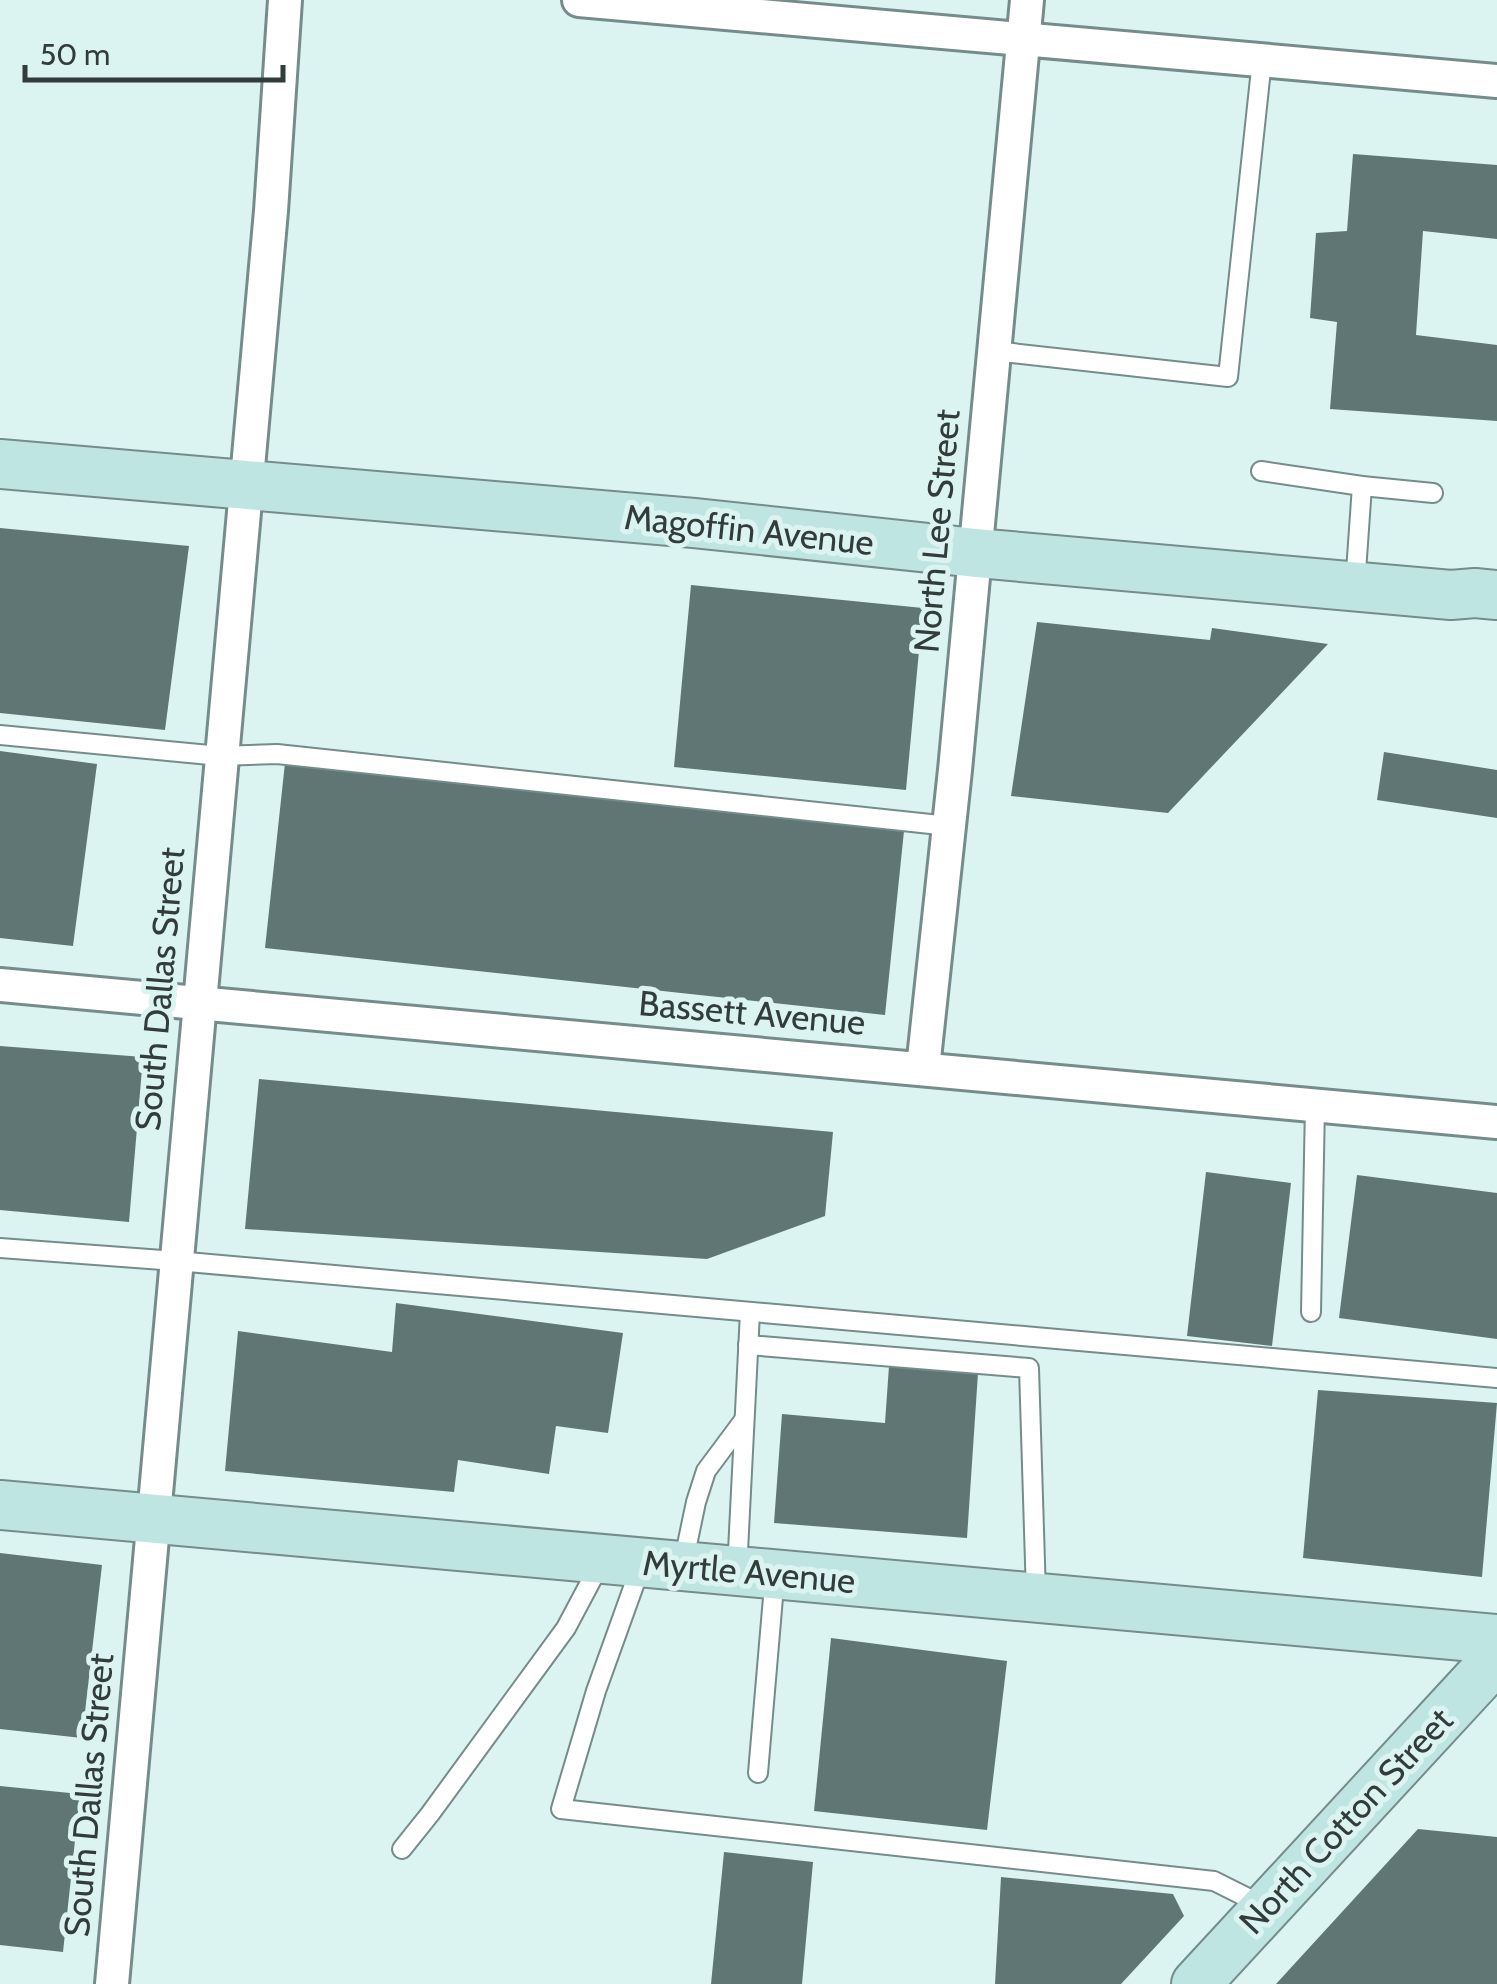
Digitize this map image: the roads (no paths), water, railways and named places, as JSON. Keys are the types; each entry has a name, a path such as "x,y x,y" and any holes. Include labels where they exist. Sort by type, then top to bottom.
{"street":[{"name":"South Dallas Street","path":"112,1984 270,210 285,0"},
{"path":"579,0 1497,81"},
{"name":"North Lee Street","path":"923,1068 1027,0"},
{"name":"Magoffin Avenue","path":"0,464 1451,595 1497,595"},
{"name":"Bassett Avenue","path":"0,985 1497,1122"},
{"name":"Myrtle Avenue","path":"0,1504 1497,1639"},
{"name":"North Cotton Street","path":"1196,1984 1497,1658"}],"lane":[{"path":"994,351 1228,377 1262,60"},
{"path":"1261,471 1433,493"},
{"path":"1354,586 1362,486"},
{"path":"0,735 220,756 277,754 949,826"},
{"path":"1311,1312 1315,1105"},
{"path":"0,1248 1497,1378"},
{"path":"750,1312 744,1420 756,1572 758,1773"},
{"path":"748,1345 1030,1368 1036,1597"},
{"path":"402,1849 566,1628 642,1562 696,1502 706,1471 744,1420"},
{"path":"642,1562 596,1691 562,1810 1214,1882 1266,1908"}]}
